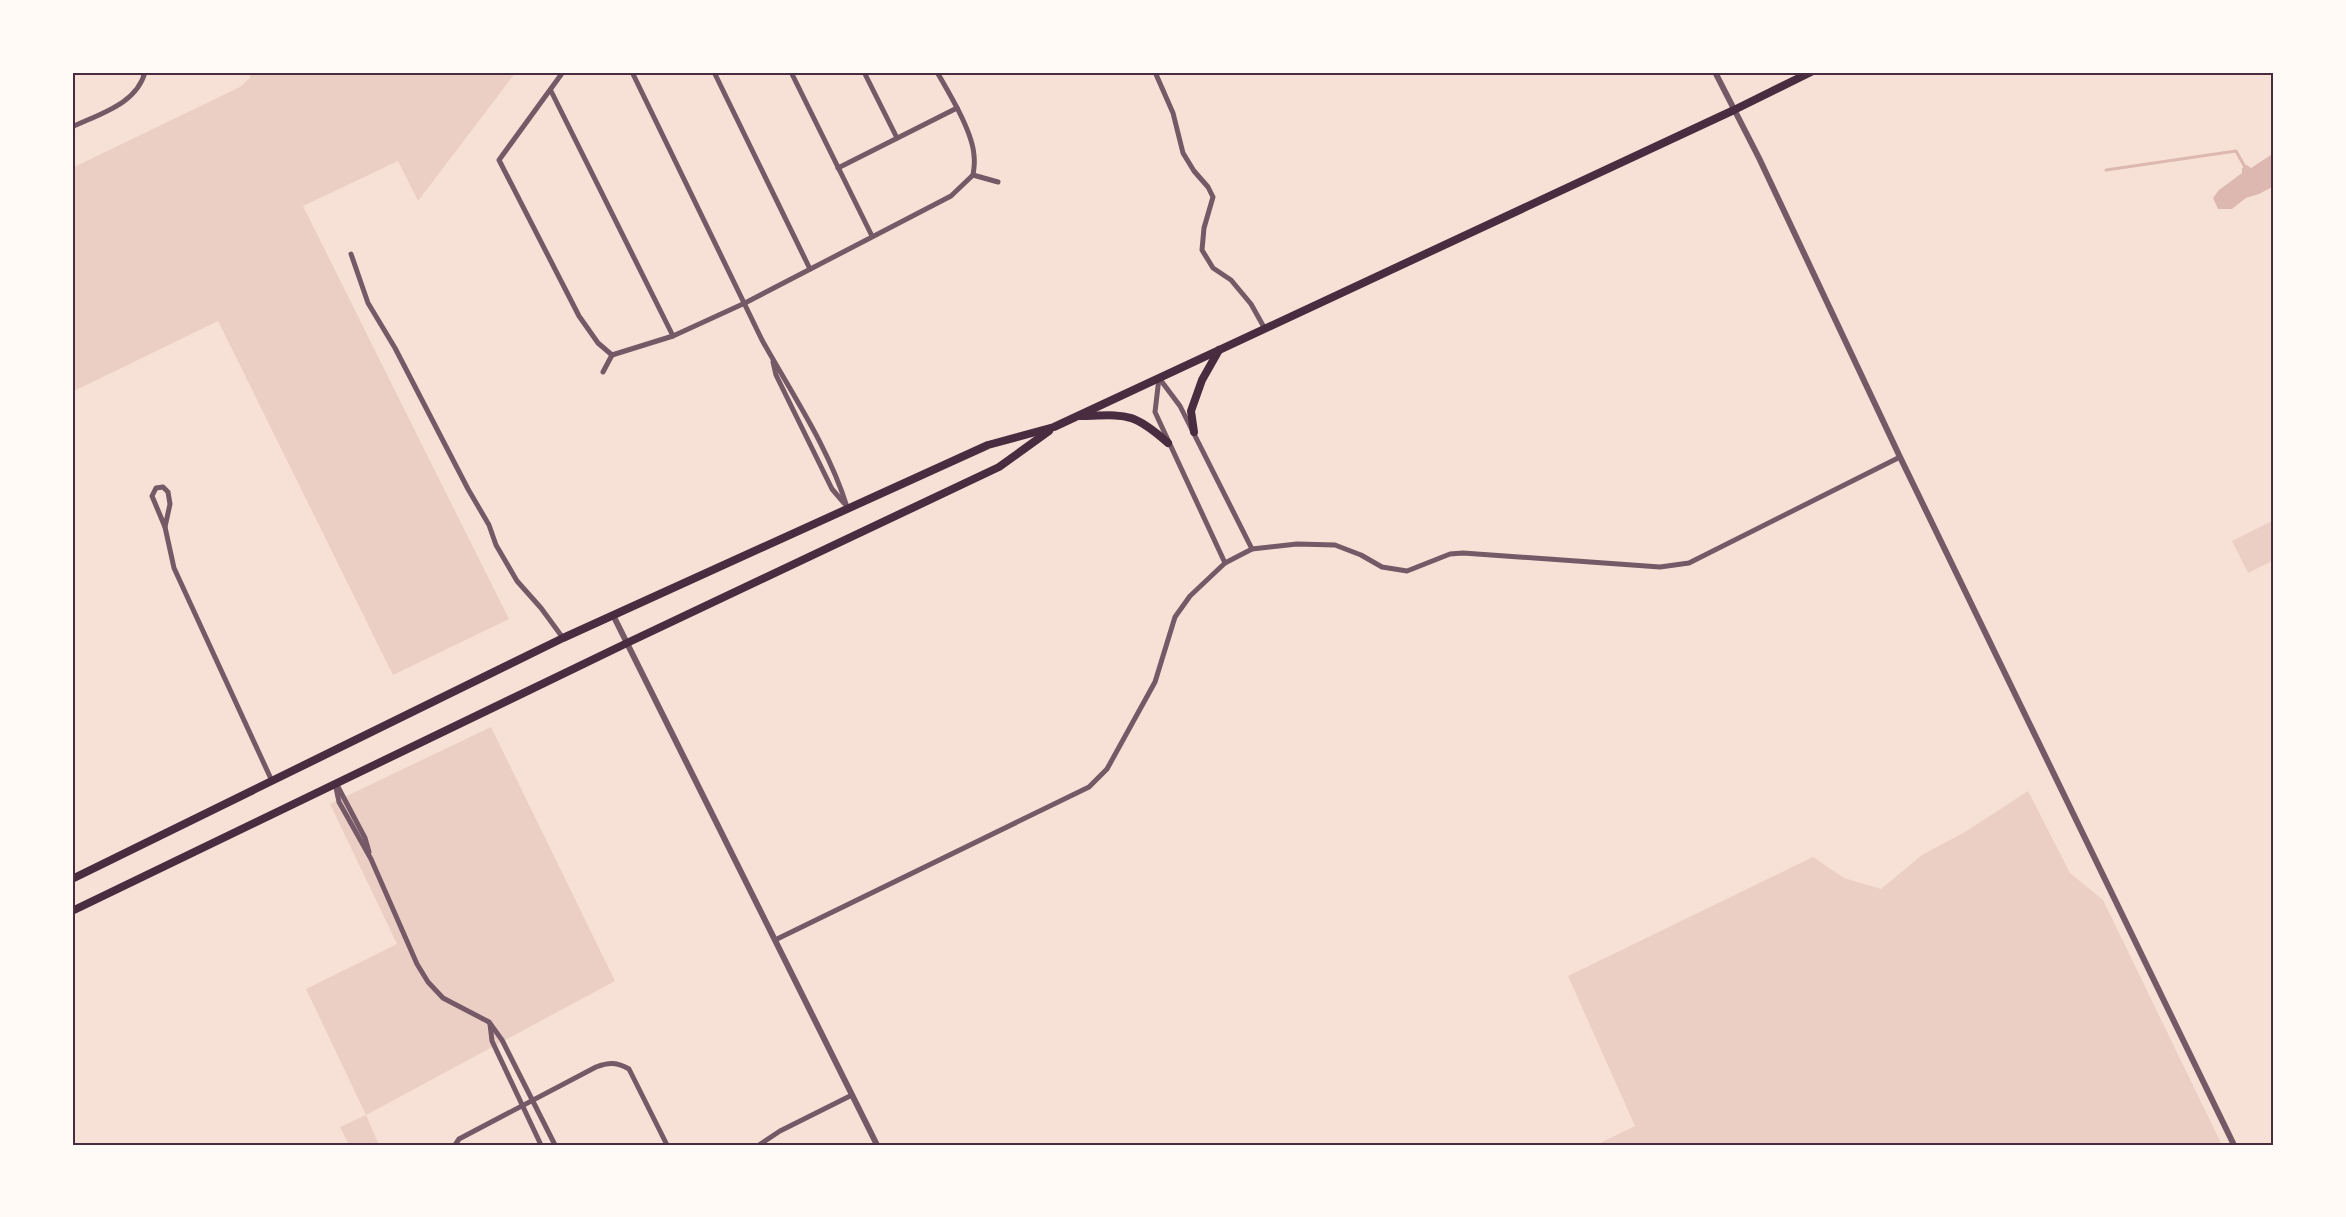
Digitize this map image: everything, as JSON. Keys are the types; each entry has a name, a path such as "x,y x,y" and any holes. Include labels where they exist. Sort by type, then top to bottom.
{"main road":[{"path":"72,879 562,638 988,445 1054,427 1811,72"},
{"path":"1194,432 1191,411 1202,380 1219,350"},
{"path":"1077,416 1121,415 1133,418 1147,425 1168,443"},
{"path":"72,910 999,467 1054,427"}],"street":[{"path":"72,127 132,96 141,85 145,72"},
{"path":"563,72 499,160 579,316 598,343 612,355"},
{"path":"632,72 773,360 776,375 827,478 847,507"},
{"path":"714,72 810,269"},
{"path":"791,72 872,236"},
{"path":"864,72 897,138"},
{"path":"603,372 612,355 673,336 745,303 951,196 973,175 975,154 957,108 937,72"},
{"path":"1155,72 1173,113 1183,153 1194,171 1209,187 1213,197 1203,228 1202,250 1213,268 1231,280 1251,304 1265,329"},
{"path":"1715,72 2234,1145"},
{"path":"551,91 673,336"},
{"path":"838,168 957,108"},
{"path":"973,175 998,182"},
{"path":"351,254 368,303 395,348 489,525 495,545 517,581 541,608 562,638"},
{"path":"1159,378 1180,406 1252,549"},
{"path":"1159,378 1155,412 1225,563"},
{"path":"775,940 1089,788 1107,770 1155,682 1175,618 1190,596 1225,563 1252,549 1297,544 1335,545 1361,555 1382,567 1407,571 1450,554 1463,553 1660,567 1689,562 1900,457"},
{"path":"165,527 170,504 168,492 163,487 156,488 152,496 165,527 174,568 273,781"},
{"path":"613,615 877,1145"},
{"path":"335,783 346,799 365,838 371,859 417,964 428,982 443,998 489,1023 502,1040 555,1145"},
{"path":"489,1023 492,1041 542,1145"},
{"path":"455,1145 459,1139 596,1067 608,1063 620,1063 629,1069 667,1145"},
{"path":"759,1145 780,1131 852,1095"}],"shaded area":[{"path":"249,72 516,72 418,201 398,161 303,206 509,619 393,675 218,321 72,392 72,168 240,87 250,78"},
{"path":"2274,153 2274,186 2246,198 2232,209 2218,209 2213,198 2219,190 2242,173 2242,168 2247,165 2251,168"},
{"path":"2274,520 2274,560 2248,573 2232,541"},
{"path":"491,727 615,981 366,1115 306,989 397,944 330,804"},
{"path":"2028,791 2070,873 2103,900 2222,1145 1596,1145 1635,1126 1568,976 1813,857 1844,878 1881,889 1922,855 1965,832"},
{"path":"366,1115 379,1145 349,1145 340,1127"}],"waterway":[{"path":"2106,170 2236,151 2245,167"}]}
